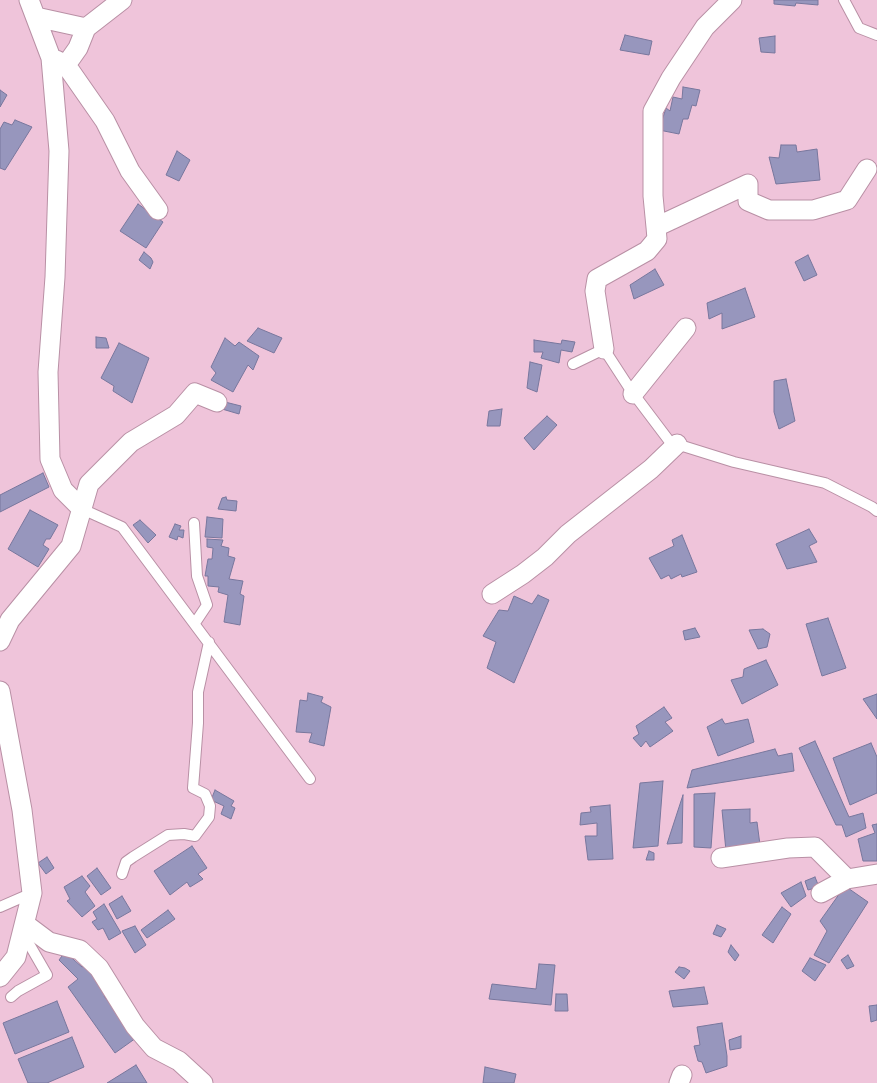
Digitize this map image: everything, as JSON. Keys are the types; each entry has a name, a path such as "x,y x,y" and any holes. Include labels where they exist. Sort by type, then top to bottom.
{"street":[{"path":"58,61 78,48 86,28 122,0"},
{"path":"604,349 595,291 597,279 647,251 657,239 653,196 653,111 671,78 705,27 732,0"},
{"path":"32,9 86,28"},
{"path":"32,9 58,61 105,121 130,172 158,210"},
{"path":"58,61 59,151 55,277 48,372 50,459 63,490 82,508"},
{"path":"656,227 748,184 748,201 769,210 813,210 847,200 867,169"},
{"path":"633,394 686,328"},
{"path":"0,641 5,619 71,546 89,484 131,442 176,415 195,392 217,402"},
{"path":"492,594 523,574 568,534 651,469 677,444"},
{"path":"0,691 22,810 32,893 16,957 0,977"},
{"path":"721,858 788,848 815,847 847,879"},
{"path":"821,892 847,879 877,874"},
{"path":"25,924 49,942 80,950 99,968 135,1026 154,1048 180,1061 203,1083"}],"lane":[{"path":"844,0 859,28 877,35"},
{"path":"573,364 604,349 633,394 670,442 734,462 825,483 877,511"},
{"path":"82,508 122,527 310,779"},
{"path":"194,523 197,576 207,604 195,623"},
{"path":"122,874 126,862 168,835 184,834 195,836 209,817 210,806 205,794 193,788 198,692 209,642"},
{"path":"0,907 32,893"},
{"path":"10,997 47,975 28,942 25,924"}],"building":[{"path":"774,0 818,0 818,5 796,3 795,6 774,4"},
{"path":"625,35 652,41 649,55 620,50"},
{"path":"775,36 775,53 761,52 759,38"},
{"path":"683,87 700,90 696,106 692,105 688,119 683,119 679,134 659,130 666,108 670,111 673,97 682,99"},
{"path":"0,90 7,95 0,107"},
{"path":"15,120 32,127 5,170 0,168 0,129 4,122 12,125"},
{"path":"781,145 796,145 797,152 817,149 820,180 776,184 769,157 779,158"},
{"path":"177,151 190,160 179,181 166,175"},
{"path":"138,204 163,222 146,248 120,231"},
{"path":"144,252 153,262 150,269 139,260"},
{"path":"808,255 817,275 804,281 795,262"},
{"path":"655,269 664,285 634,299 630,285"},
{"path":"745,288 755,317 722,329 722,313 709,319 707,303"},
{"path":"258,328 282,338 274,353 247,341"},
{"path":"96,337 106,338 109,348 96,348"},
{"path":"225,338 235,346 239,342 259,356 253,370 248,365 233,392 211,380 216,373 211,367"},
{"path":"534,340 561,344 562,340 575,342 572,352 561,350 559,363 541,358 543,352 534,352"},
{"path":"119,343 149,358 132,403 113,391 114,386 101,378"},
{"path":"530,362 542,365 537,392 527,388"},
{"path":"786,379 795,421 779,429 774,412 774,381"},
{"path":"225,402 241,406 239,414 222,409"},
{"path":"502,409 500,426 487,426 489,411"},
{"path":"547,416 557,425 534,450 524,438"},
{"path":"43,473 49,487 0,512 0,495"},
{"path":"226,497 227,500 237,501 236,511 218,509 222,498"},
{"path":"30,510 58,525 50,539 46,539 43,545 49,549 38,567 8,549"},
{"path":"207,517 223,519 222,538 205,537"},
{"path":"140,520 156,535 148,543 133,525"},
{"path":"175,524 181,526 179,530 184,530 183,538 178,536 177,540 169,537"},
{"path":"809,529 817,542 809,546 817,562 787,569 776,544"},
{"path":"682,535 697,572 682,577 681,574 671,579 669,575 661,579 649,558 674,546 672,540"},
{"path":"207,539 223,540 221,546 229,548 228,556 235,558 229,579 243,581 240,594 244,596 240,625 224,622 228,595 218,592 219,587 208,586 208,576 205,576 208,559 212,559 213,548 207,547"},
{"path":"538,595 549,600 514,683 487,668 496,642 483,636 499,610 508,611 514,596 532,604"},
{"path":"828,618 846,668 822,676 806,624"},
{"path":"695,628 700,637 685,640 683,631"},
{"path":"763,629 770,634 767,647 758,649 749,630"},
{"path":"766,660 778,685 742,704 731,680 743,677 744,669"},
{"path":"308,693 323,697 321,702 331,707 324,746 309,742 312,733 296,732 300,700 307,701"},
{"path":"877,694 877,719 863,699"},
{"path":"664,707 672,718 665,722 673,731 650,747 646,741 641,747 633,738 639,734 636,726"},
{"path":"722,719 725,724 748,719 754,742 718,756 707,727"},
{"path":"815,741 849,817 863,813 866,828 846,837 842,825 836,825 799,748"},
{"path":"871,743 877,757 877,793 850,805 833,758"},
{"path":"775,749 778,756 792,753 794,771 687,788 692,770"},
{"path":"663,781 658,846 633,848 640,783"},
{"path":"215,790 234,801 231,806 235,808 231,819 221,814 224,806 211,800"},
{"path":"715,793 711,848 694,847 694,794"},
{"path":"683,795 682,843 667,844"},
{"path":"610,805 613,859 588,860 585,836 597,836 597,823 580,825 581,813 591,812 590,807"},
{"path":"750,809 750,823 757,822 760,845 726,851 722,810"},
{"path":"877,824 877,861 863,861 858,839 875,833 872,825"},
{"path":"192,846 207,868 198,874 203,879 190,887 187,882 170,895 154,871"},
{"path":"649,851 654,853 654,860 646,860"},
{"path":"47,857 54,868 46,874 38,863"},
{"path":"97,868 111,888 101,895 87,876"},
{"path":"82,876 90,886 85,892 95,906 82,917 67,901 70,899 64,887"},
{"path":"815,877 819,887 808,890 805,881"},
{"path":"801,882 806,896 791,907 781,893"},
{"path":"845,886 868,902 829,963 814,955 827,931 820,921"},
{"path":"122,896 131,911 117,919 109,904"},
{"path":"104,904 121,933 109,940 103,928 98,930 92,922 97,919 93,912"},
{"path":"782,907 791,914 773,943 762,935"},
{"path":"168,910 175,919 147,938 141,930"},
{"path":"717,925 726,929 721,937 713,934"},
{"path":"135,926 146,945 135,953 122,931"},
{"path":"731,945 739,955 735,961 728,952"},
{"path":"65,952 82,967 86,965 108,993 104,996 136,1038 115,1053 68,987 78,979 59,960"},
{"path":"848,955 854,966 847,969 841,960"},
{"path":"810,958 826,965 815,981 802,971"},
{"path":"539,964 555,965 551,1005 489,999 492,984 536,989"},
{"path":"679,967 690,971 684,979 675,972"},
{"path":"704,987 708,1004 673,1007 669,991"},
{"path":"556,994 567,994 568,1011 555,1011"},
{"path":"57,1001 69,1032 15,1054 3,1023"},
{"path":"877,1005 877,1020 871,1022 869,1006"},
{"path":"722,1023 727,1066 706,1073 702,1062 698,1061 694,1046 700,1045 697,1027"},
{"path":"741,1036 741,1048 730,1050 729,1040"},
{"path":"72,1037 84,1067 47,1083 28,1083 18,1059"},
{"path":"136,1065 147,1083 107,1083"},
{"path":"485,1067 516,1074 514,1083 483,1083"}]}
